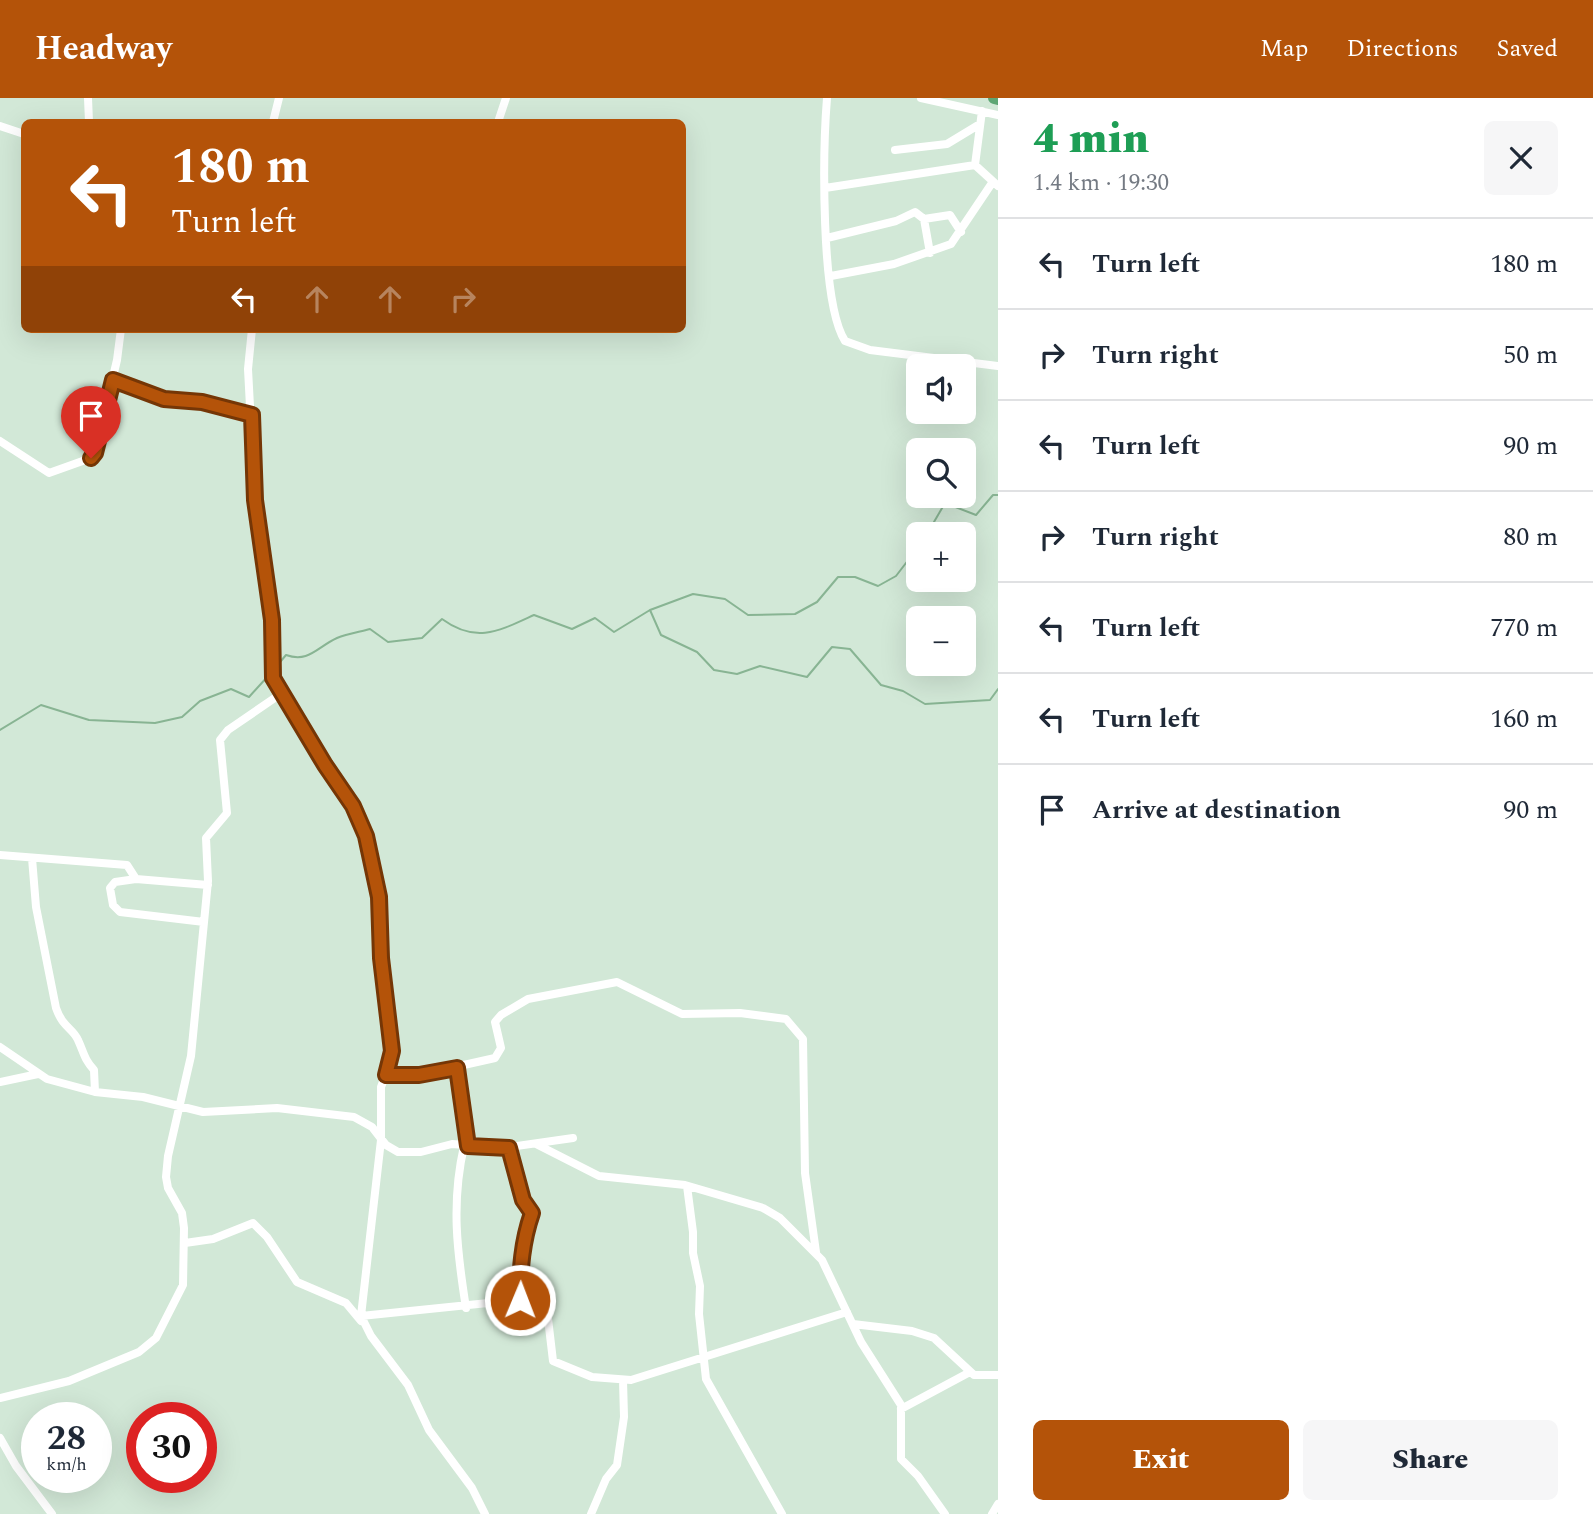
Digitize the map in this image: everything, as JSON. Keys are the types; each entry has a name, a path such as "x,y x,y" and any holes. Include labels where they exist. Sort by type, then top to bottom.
{"street":[{"path":"88,98 89,119"},
{"path":"274,119 279,98"},
{"path":"499,119 506,98"},
{"path":"827,98 827,237 837,321 845,341 870,349 998,366"},
{"path":"921,98 998,115"},
{"path":"975,164 982,111"},
{"path":"895,150 947,144 980,124"},
{"path":"0,126 21,133"},
{"path":"825,188 975,164"},
{"path":"831,276 930,253 951,244 995,185 975,164"},
{"path":"827,237 896,221 910,213 920,214 924,219 930,253"},
{"path":"924,219 950,215 961,232"},
{"path":"0,442 49,473 85,461 95,453 113,380 120,333"},
{"path":"252,333 248,369 255,500 272,620 272,672 282,693 353,806 366,836 379,897 381,958 392,1051 381,1087 381,1140 362,1316 365,1326"},
{"path":"113,380 164,399 202,402 252,415"},
{"path":"0,1398 69,1381 125,1359 149,1345 165,1322 183,1285 185,1243 182,1213 166,1177 168,1156 191,1056 208,885 206,838 227,813 220,740 228,730 282,693"},
{"path":"0,855 127,864 136,879"},
{"path":"32,858 36,907 56,1008 65,1028 77,1037 83,1059 94,1070 95,1092"},
{"path":"204,922 118,911 113,905 111,885 136,879 208,885"},
{"path":"386,1075 419,1075 457,1068 498,1055 501,1044 495,1022 501,1015 528,999 608,982 623,984 682,1014 740,1013 786,1019 803,1039 805,1173 816,1252 901,1409 901,1459 918,1476 945,1514"},
{"path":"0,1047 38,1074 65,1085 95,1092 143,1097 215,1113 277,1108 354,1117 372,1127 381,1140 393,1150 407,1153 429,1151 452,1144 509,1148 573,1138"},
{"path":"457,1068 466,1146 458,1170 457,1263 466,1308"},
{"path":"0,1082 38,1074"},
{"path":"536,1144 599,1176 687,1186 772,1212 816,1252"},
{"path":"509,1148 523,1200 532,1213 524,1234 520,1259 520,1300"},
{"path":"687,1186 709,1386 735,1426 782,1514"},
{"path":"185,1243 213,1239 253,1223 267,1237 297,1282 345,1303 402,1376 429,1430 468,1482 485,1514"},
{"path":"362,1316 466,1308 520,1300 541,1301 547,1306 550,1358 556,1364 592,1377 623,1380 847,1312"},
{"path":"853,1324 912,1331 934,1338 974,1375 998,1375"},
{"path":"901,1409 970,1372"},
{"path":"591,1514 606,1479 617,1465 624,1417 623,1380"},
{"path":"0,1438 24,1478 51,1514"},
{"path":"992,1514 998,1504"}],"waterway":[{"path":"934,522 945,503 976,515 993,495 998,495"},
{"path":"650,610 693,594 725,599 748,615 795,614 817,602 838,577 855,577 878,586 896,576 906,563"},
{"path":"275,668 286,655 307,656 337,638 370,629 388,642 422,638 442,619 454,627 477,633 498,630 534,615 572,629 595,618 614,632 650,610 661,635 697,652 714,670 737,674 760,666 807,677 832,647 850,649 881,685 903,691 925,704 990,700 998,689"},
{"path":"0,730 41,705 89,720 155,723 182,717 200,701 231,689 249,697 269,675"}],"route":[{"path":"91,458 95,453 106,397 113,380 164,399 202,402 252,415 255,500 270,597 273,678 359,816 366,836 379,897 381,958 392,1051 391,1064 386,1075 419,1075 457,1068 468,1146 482,1149 509,1148 523,1200 532,1213 524,1234 520,1259 520,1300"}]}
